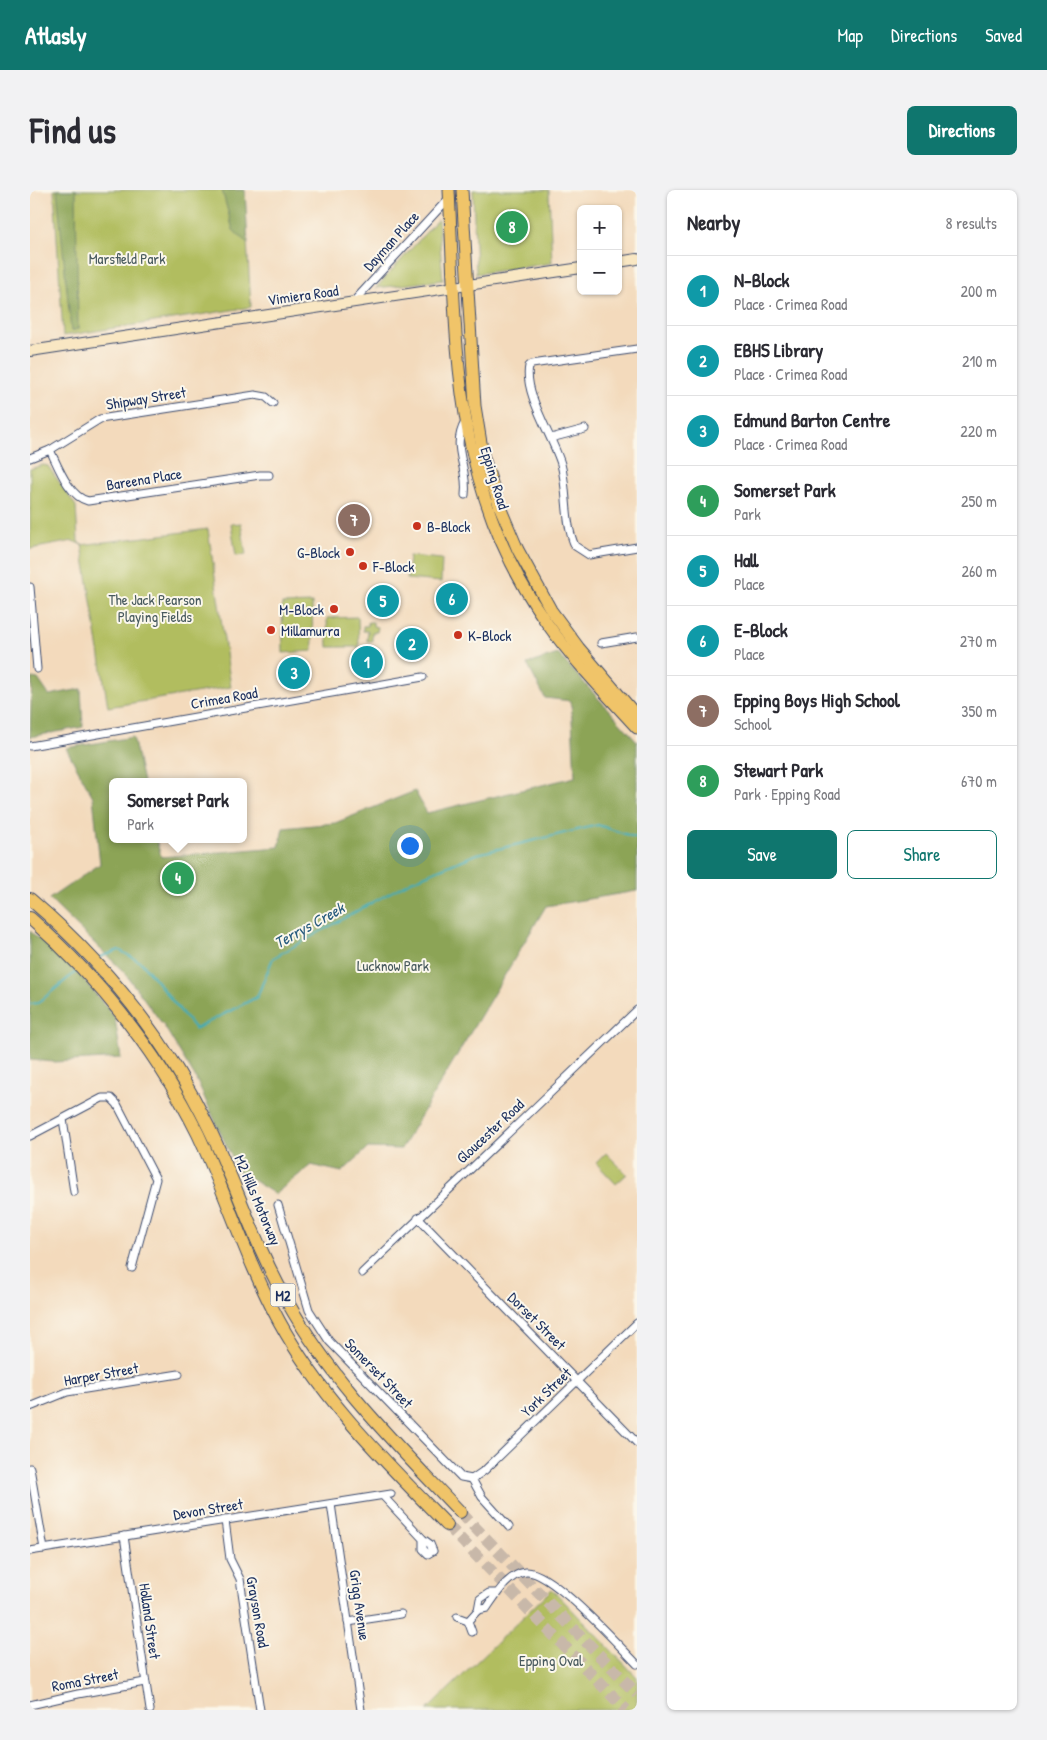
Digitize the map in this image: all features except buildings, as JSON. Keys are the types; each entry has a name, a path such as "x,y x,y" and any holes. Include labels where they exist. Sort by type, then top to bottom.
{"highway":[{"name":"M2 Hills Motorway","path":"30,899 57,922 135,1006 160,1042 209,1128 256,1240 286,1300 304,1330 349,1392 460,1512"},
{"name":"M2 Hills Motorway","path":"30,918 88,973 124,1015 149,1050 197,1134 265,1294 295,1348 338,1409 446,1525"}],"main road":[{"name":"Epping Road","path":"462,190 475,406 483,455 499,505 518,550 551,610 585,655 637,716"},
{"name":"Epping Road","path":"449,194 453,288 465,422 479,482 490,514 508,556 526,590 564,645 637,728"}],"street":[{"name":"Dayman Place","path":"353,302 449,194"},
{"path":"622,261 637,259"},
{"name":"Vimiera Road","path":"30,351 577,269"},
{"path":"637,349 529,366 528,372 536,407 551,438 562,469 575,546 589,555 637,547"},
{"name":"Shipway Street","path":"30,458 50,450 100,419 255,395 266,397 273,403"},
{"path":"465,422 458,440 466,472 465,495"},
{"path":"551,438 586,429"},
{"name":"Bareena Place","path":"50,450 74,493 81,499 88,501 260,474 269,475"},
{"path":"30,587 37,670"},
{"path":"601,643 637,636"},
{"name":"Crimea Road","path":"30,746 423,677"},
{"name":"Gloucester Road","path":"362,1273 637,1010"},
{"path":"30,1136 102,1098 111,1098 117,1104 156,1178 132,1268"},
{"path":"63,1119 74,1192"},
{"name":"Somerset Street","path":"278,1205 309,1310 317,1325 328,1340 461,1477 472,1479 482,1497 509,1527"},
{"name":"Dorset Street","path":"418,1218 637,1443"},
{"name":"York Street","path":"472,1479 485,1470 637,1323"},
{"name":"Harper Street","path":"30,1407 67,1392 178,1374"},
{"path":"30,1468 44,1549"},
{"name":"Devon Street","path":"30,1551 387,1495 423,1539"},
{"name":"Grigg Avenue","path":"331,1504 361,1710"},
{"name":"Grayson Road","path":"225,1520 230,1559 240,1579 260,1710"},
{"name":"Holland Street","path":"124,1536 150,1710"},
{"path":"468,1621 478,1610 487,1608 496,1593 515,1576 523,1573 534,1573 582,1608 637,1664"},
{"path":"348,1622 401,1614"},
{"path":"457,1616 468,1621 472,1632"},
{"name":"Roma Street","path":"32,1707 78,1694 145,1682"}],"green space":[{"name":"Marsfield Park","path":"54,190 244,190 251,307 63,336"},
{"path":"57,190 76,190 78,329 71,331"},
{"path":"222,190 245,190 248,244 233,230"},
{"path":"473,190 549,190 552,263 476,274"},
{"path":"438,219 443,280 376,288"},
{"path":"43,465 48,466 76,506 78,541 80,544 73,541 30,549 30,469"},
{"path":"241,523 246,555 236,556 231,524"},
{"name":"The Jack Pearson Playing Fields","path":"208,529 231,687 108,707 82,545"},
{"path":"409,556 442,559 441,582 407,579"},
{"path":"312,603 313,651 283,653 282,604"},
{"path":"358,617 359,647 328,647 327,618"},
{"path":"368,622 373,622 373,626 378,627 377,632 372,632 372,641 367,641 368,631 363,631 363,626 368,626"},
{"name":"Lucknow Park","path":"558,654 637,741 637,891 546,906 401,1149 368,1148 342,1172 311,1165 275,1194 238,1171 195,1077 164,1026 124,972 49,899 100,864 93,797 66,748 133,737 142,778 109,778 109,843 157,843 161,857 279,847 283,828 335,823 415,791 427,813 575,777 571,701 545,698 527,664"},
{"path":"32,678 38,679 49,695 81,689 83,727 30,737"},
{"path":"30,931 81,976 115,1018 121,1058 54,1062 30,1060"},
{"path":"606,1153 627,1174 616,1184 596,1163"},
{"name":"Epping Oval","path":"552,1589 637,1677 637,1710 427,1710"}],"waterway":[{"name":"Terrys Creek","path":"98,958 119,950 142,963 195,1029 257,997 273,958 411,881 477,854 598,825 637,838"},
{"name":"Terrys Creek","path":"30,1004 38,1003 77,971"}],"tunnel":[{"path":"460,1512 637,1694"},
{"path":"447,1525 626,1710"}],"place":[{"name":"Stewart Park","path":"512,227"},
{"name":"Epping Boys High School","path":"354,520"},
{"name":"B-Block","path":"417,526"},
{"name":"G-Block","path":"350,552"},
{"name":"F-Block","path":"363,566"},
{"name":"E-Block","path":"452,599"},
{"name":"Hall","path":"383,601"},
{"name":"M-Block","path":"334,609"},
{"name":"Millamurra","path":"271,630"},
{"name":"K-Block","path":"458,635"},
{"name":"EBHS Library","path":"412,644"},
{"name":"N-Block","path":"367,662"},
{"name":"Edmund Barton Centre","path":"294,673"},
{"name":"Somerset Park","path":"178,878"}]}
